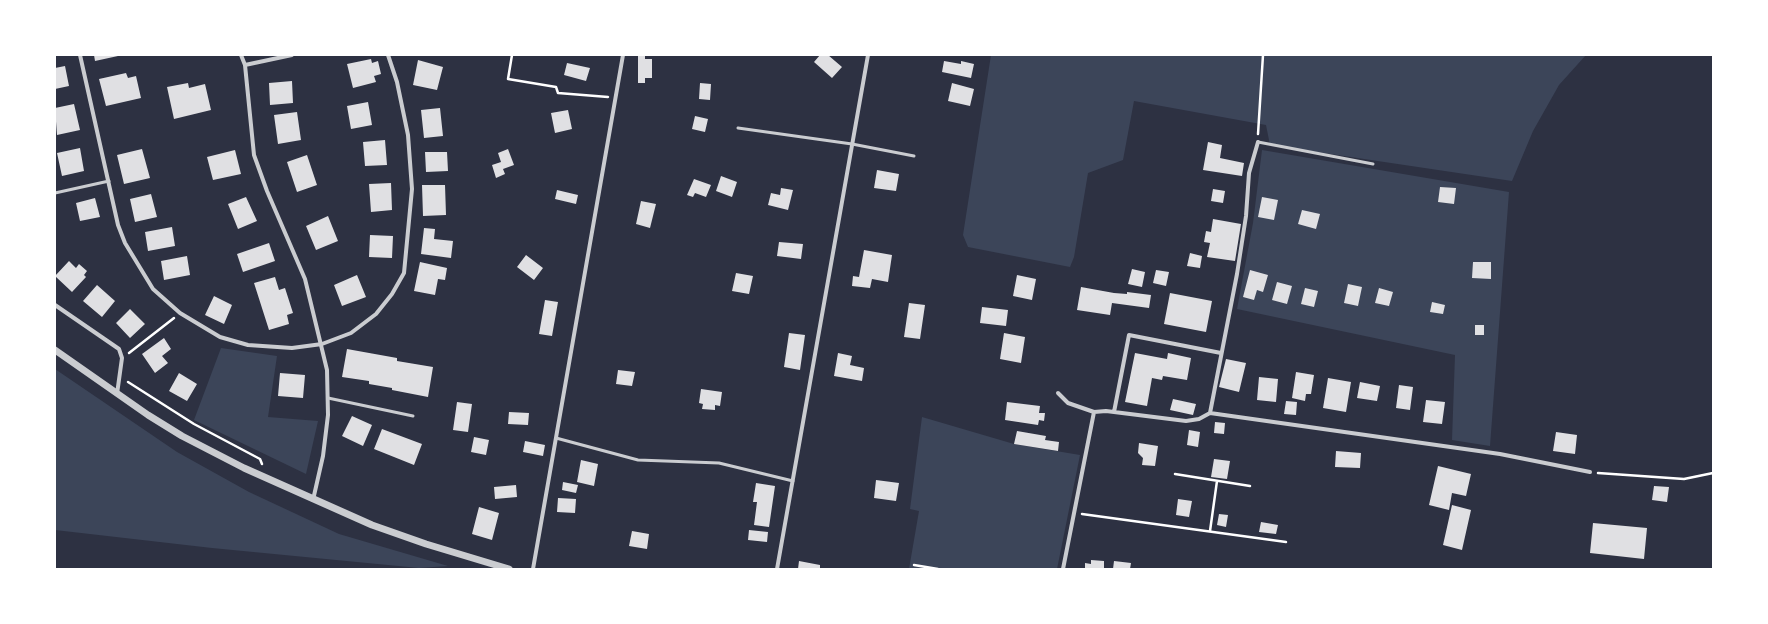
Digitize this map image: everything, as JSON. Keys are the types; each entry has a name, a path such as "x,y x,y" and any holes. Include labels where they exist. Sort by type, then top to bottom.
{"street":[{"path":"80,55 118,225 125,243 153,288 180,313 220,337 248,345 292,348 322,344 351,333 376,314 392,294 404,273 412,189 408,135 397,82 388,55"},
{"path":"241,55 245,65 254,155 267,191 305,279 322,344 327,370 328,415 323,456 313,500"},
{"path":"245,65 292,55"},
{"path":"533,569 623,55"},
{"path":"777,569 868,55"},
{"path":"1210,413 1246,216 1249,173 1258,142"},
{"path":"55,305 118,349 122,358 117,394"},
{"path":"1114,412 1129,334 1221,352"},
{"path":"55,350 117,394 182,436 266,478 372,525 426,544 509,569"},
{"path":"1058,394 1068,403 1094,412 1114,412 1186,421 1199,419 1210,413 1500,454 1590,472"},
{"path":"1063,569 1094,412"}],"lane":[{"path":"738,128 852,144 914,156"},
{"path":"1258,142 1373,164"},
{"path":"55,193 109,181"},
{"path":"328,398 413,416"},
{"path":"556,438 638,460 719,463 793,481"}],"path":[{"path":"512,55 508,79 556,88 558,93 616,98"},
{"path":"1258,142 1263,55"},
{"path":"122,358 180,313"},
{"path":"120,377 194,424 260,459 266,478"},
{"path":"1590,472 1684,479 1713,473"},
{"path":"1175,474 1250,486"},
{"path":"1210,531 1217,481"},
{"path":"1074,513 1286,542"},
{"path":"914,565 938,569"}],"shaded area":[{"path":"991,55 1586,55 1559,85 1533,131 1512,181 1270,145 1266,125 1134,101 1123,160 1088,173 1074,257 1070,267 968,247 963,235"},
{"path":"1262,150 1509,192 1490,446 1452,440 1455,355 1237,309 1253,223"},
{"path":"221,348 277,356 268,417 318,421 306,474 194,420"},
{"path":"55,369 177,452 249,492 339,534 448,566 419,568 212,548 55,530"},
{"path":"922,417 1014,444 1080,455 1057,569 909,569 919,511 910,509"}],"building":[{"path":"94,55 118,55 118,56 95,61"},
{"path":"638,55 645,55 645,59 652,59 652,78 645,78 645,83 638,83"},
{"path":"820,55 828,55 842,67 832,78 814,62"},
{"path":"371,59 372,63 378,61 381,74 374,76 376,82 353,88 347,64"},
{"path":"418,60 443,67 437,90 413,85"},
{"path":"944,61 961,64 961,61 974,64 971,78 942,72"},
{"path":"567,63 590,68 586,81 564,75"},
{"path":"65,66 69,86 55,89 55,68"},
{"path":"126,73 128,78 136,76 141,98 106,106 99,79"},
{"path":"292,81 293,103 270,105 269,83"},
{"path":"188,83 189,88 205,84 211,110 174,119 167,87"},
{"path":"700,83 711,84 710,100 699,99"},
{"path":"952,83 974,89 970,106 948,101"},
{"path":"368,102 372,125 351,129 347,106"},
{"path":"74,104 80,130 57,135 55,108"},
{"path":"440,108 443,136 424,138 421,110"},
{"path":"568,110 572,129 555,133 551,113"},
{"path":"297,112 301,140 278,144 274,115"},
{"path":"695,116 708,119 705,132 692,129"},
{"path":"385,140 387,165 365,166 363,142"},
{"path":"1208,142 1222,145 1220,158 1244,163 1242,176 1203,170"},
{"path":"80,148 84,171 62,176 57,153"},
{"path":"142,149 150,178 124,184 117,155"},
{"path":"508,149 514,165 503,169 505,174 496,178 492,165 501,162 498,153"},
{"path":"235,150 241,174 213,180 207,157"},
{"path":"425,152 447,152 448,171 426,172"},
{"path":"307,155 317,185 297,192 287,162"},
{"path":"877,170 899,174 896,191 874,188"},
{"path":"721,176 737,182 732,197 716,191"},
{"path":"694,179 711,185 706,197 695,193 693,197 687,195"},
{"path":"391,183 392,210 371,212 369,184"},
{"path":"422,185 445,185 446,215 423,216"},
{"path":"1440,187 1456,188 1454,204 1438,202"},
{"path":"781,188 793,190 788,210 768,205 771,193 780,195"},
{"path":"1213,189 1225,191 1223,203 1211,201"},
{"path":"557,190 578,195 576,204 555,199"},
{"path":"151,194 157,217 135,222 130,199"},
{"path":"246,197 257,221 238,229 228,204"},
{"path":"1262,197 1278,200 1274,220 1258,217"},
{"path":"95,198 100,217 80,221 76,203"},
{"path":"641,201 656,204 650,228 636,224"},
{"path":"1302,210 1320,214 1316,229 1298,224"},
{"path":"328,216 338,241 316,250 306,226"},
{"path":"1213,219 1241,224 1235,261 1207,257 1210,243 1204,242 1206,231 1211,232"},
{"path":"172,227 175,246 148,251 145,232"},
{"path":"424,228 435,229 434,239 453,241 451,258 421,254"},
{"path":"370,235 393,236 392,258 369,257"},
{"path":"779,242 803,244 801,259 777,256"},
{"path":"269,243 275,261 243,272 237,254"},
{"path":"864,250 892,255 888,282 872,279 870,288 852,286 853,276 859,277"},
{"path":"1190,253 1202,256 1200,268 1187,266"},
{"path":"526,255 543,268 534,280 517,267"},
{"path":"187,256 190,275 164,280 161,261"},
{"path":"69,261 76,268 79,264 87,271 84,275 86,277 72,292 55,276"},
{"path":"420,262 447,268 445,280 438,279 435,295 414,291"},
{"path":"1473,262 1491,262 1491,279 1472,278"},
{"path":"1132,269 1145,272 1142,287 1128,284"},
{"path":"1156,270 1169,272 1166,286 1153,283"},
{"path":"1250,270 1268,275 1263,292 1257,290 1254,300 1243,297"},
{"path":"736,273 753,276 749,294 732,291"},
{"path":"357,275 366,297 342,306 334,285"},
{"path":"1017,275 1036,279 1032,300 1013,296"},
{"path":"275,277 279,290 285,288 293,313 287,315 289,324 269,330 254,283"},
{"path":"1277,282 1292,286 1287,304 1272,300"},
{"path":"1348,284 1362,287 1358,306 1344,303"},
{"path":"97,285 115,301 102,317 83,301"},
{"path":"1081,287 1114,293 1127,294 1127,292 1151,295 1149,308 1112,303 1110,315 1077,310"},
{"path":"1305,288 1318,291 1314,307 1301,304"},
{"path":"1379,288 1393,292 1389,306 1375,303"},
{"path":"1170,293 1212,301 1206,332 1164,324"},
{"path":"214,296 232,305 224,324 205,315"},
{"path":"545,300 558,302 552,336 539,334"},
{"path":"1432,302 1445,305 1443,314 1430,312"},
{"path":"909,303 925,305 920,339 904,337"},
{"path":"982,307 1008,310 1006,326 980,323"},
{"path":"130,309 145,324 130,338 116,323"},
{"path":"1475,325 1484,325 1484,335 1475,335"},
{"path":"789,333 805,335 800,370 784,367"},
{"path":"1004,333 1025,337 1021,363 1000,359"},
{"path":"164,338 171,349 162,356 168,363 155,373 142,354"},
{"path":"347,349 397,358 397,361 433,367 428,397 369,384 369,381 342,377"},
{"path":"838,353 852,356 850,365 864,368 862,381 834,376"},
{"path":"1135,353 1167,359 1168,353 1191,358 1187,380 1163,376 1162,380 1152,378 1147,406 1125,402"},
{"path":"1226,359 1246,363 1239,392 1219,387"},
{"path":"618,370 635,372 632,386 616,384"},
{"path":"1296,372 1314,375 1311,394 1306,394 1305,401 1292,398"},
{"path":"179,373 197,384 187,401 169,391"},
{"path":"280,373 305,375 303,398 278,396"},
{"path":"1259,377 1278,379 1276,402 1257,400"},
{"path":"1328,378 1351,382 1346,412 1323,408"},
{"path":"1360,382 1380,386 1377,401 1357,398"},
{"path":"1399,385 1413,387 1410,410 1396,408"},
{"path":"701,389 722,392 720,406 715,405 715,410 702,409 703,404 699,403"},
{"path":"1173,399 1196,404 1193,415 1170,410"},
{"path":"1426,400 1445,402 1442,424 1423,422"},
{"path":"1286,401 1297,402 1296,415 1284,414"},
{"path":"457,402 472,404 468,432 453,430"},
{"path":"1007,402 1040,406 1039,413 1045,413 1044,421 1039,420 1038,425 1005,420"},
{"path":"509,412 529,413 528,425 508,424"},
{"path":"352,416 372,425 363,446 342,436"},
{"path":"1215,422 1225,423 1224,434 1214,433"},
{"path":"382,429 422,444 414,465 374,449"},
{"path":"1189,430 1200,432 1198,447 1187,445"},
{"path":"1017,431 1046,436 1045,440 1059,442 1058,451 1014,444"},
{"path":"1556,432 1577,435 1575,454 1553,451"},
{"path":"474,437 489,440 486,455 471,452"},
{"path":"525,441 545,445 543,456 523,452"},
{"path":"1139,443 1158,446 1155,466 1142,465 1143,458 1138,453"},
{"path":"1336,451 1361,453 1360,468 1335,467"},
{"path":"1214,459 1230,461 1227,479 1211,477"},
{"path":"581,460 598,464 594,486 577,482"},
{"path":"1438,466 1471,474 1466,496 1452,493 1449,510 1429,505"},
{"path":"876,480 899,483 896,501 874,498"},
{"path":"563,482 578,485 576,493 562,490"},
{"path":"756,483 775,486 769,527 754,525 757,502 753,502"},
{"path":"516,485 517,497 495,499 494,487"},
{"path":"1654,486 1669,487 1667,502 1652,500"},
{"path":"558,498 576,499 575,513 557,512"},
{"path":"1178,499 1192,501 1189,517 1176,515"},
{"path":"1452,505 1471,510 1462,550 1443,545"},
{"path":"479,507 499,513 492,540 472,534"},
{"path":"1219,514 1228,515 1226,527 1217,525"},
{"path":"1261,522 1278,525 1276,534 1259,532"},
{"path":"1593,523 1647,528 1644,559 1590,553"},
{"path":"749,530 768,532 767,542 748,540"},
{"path":"632,531 649,534 647,549 629,546"},
{"path":"1091,560 1104,561 1104,569 1085,569 1085,563 1091,564"},
{"path":"799,561 820,565 820,569 798,569"},
{"path":"1114,561 1131,563 1130,569 1113,569"}]}
